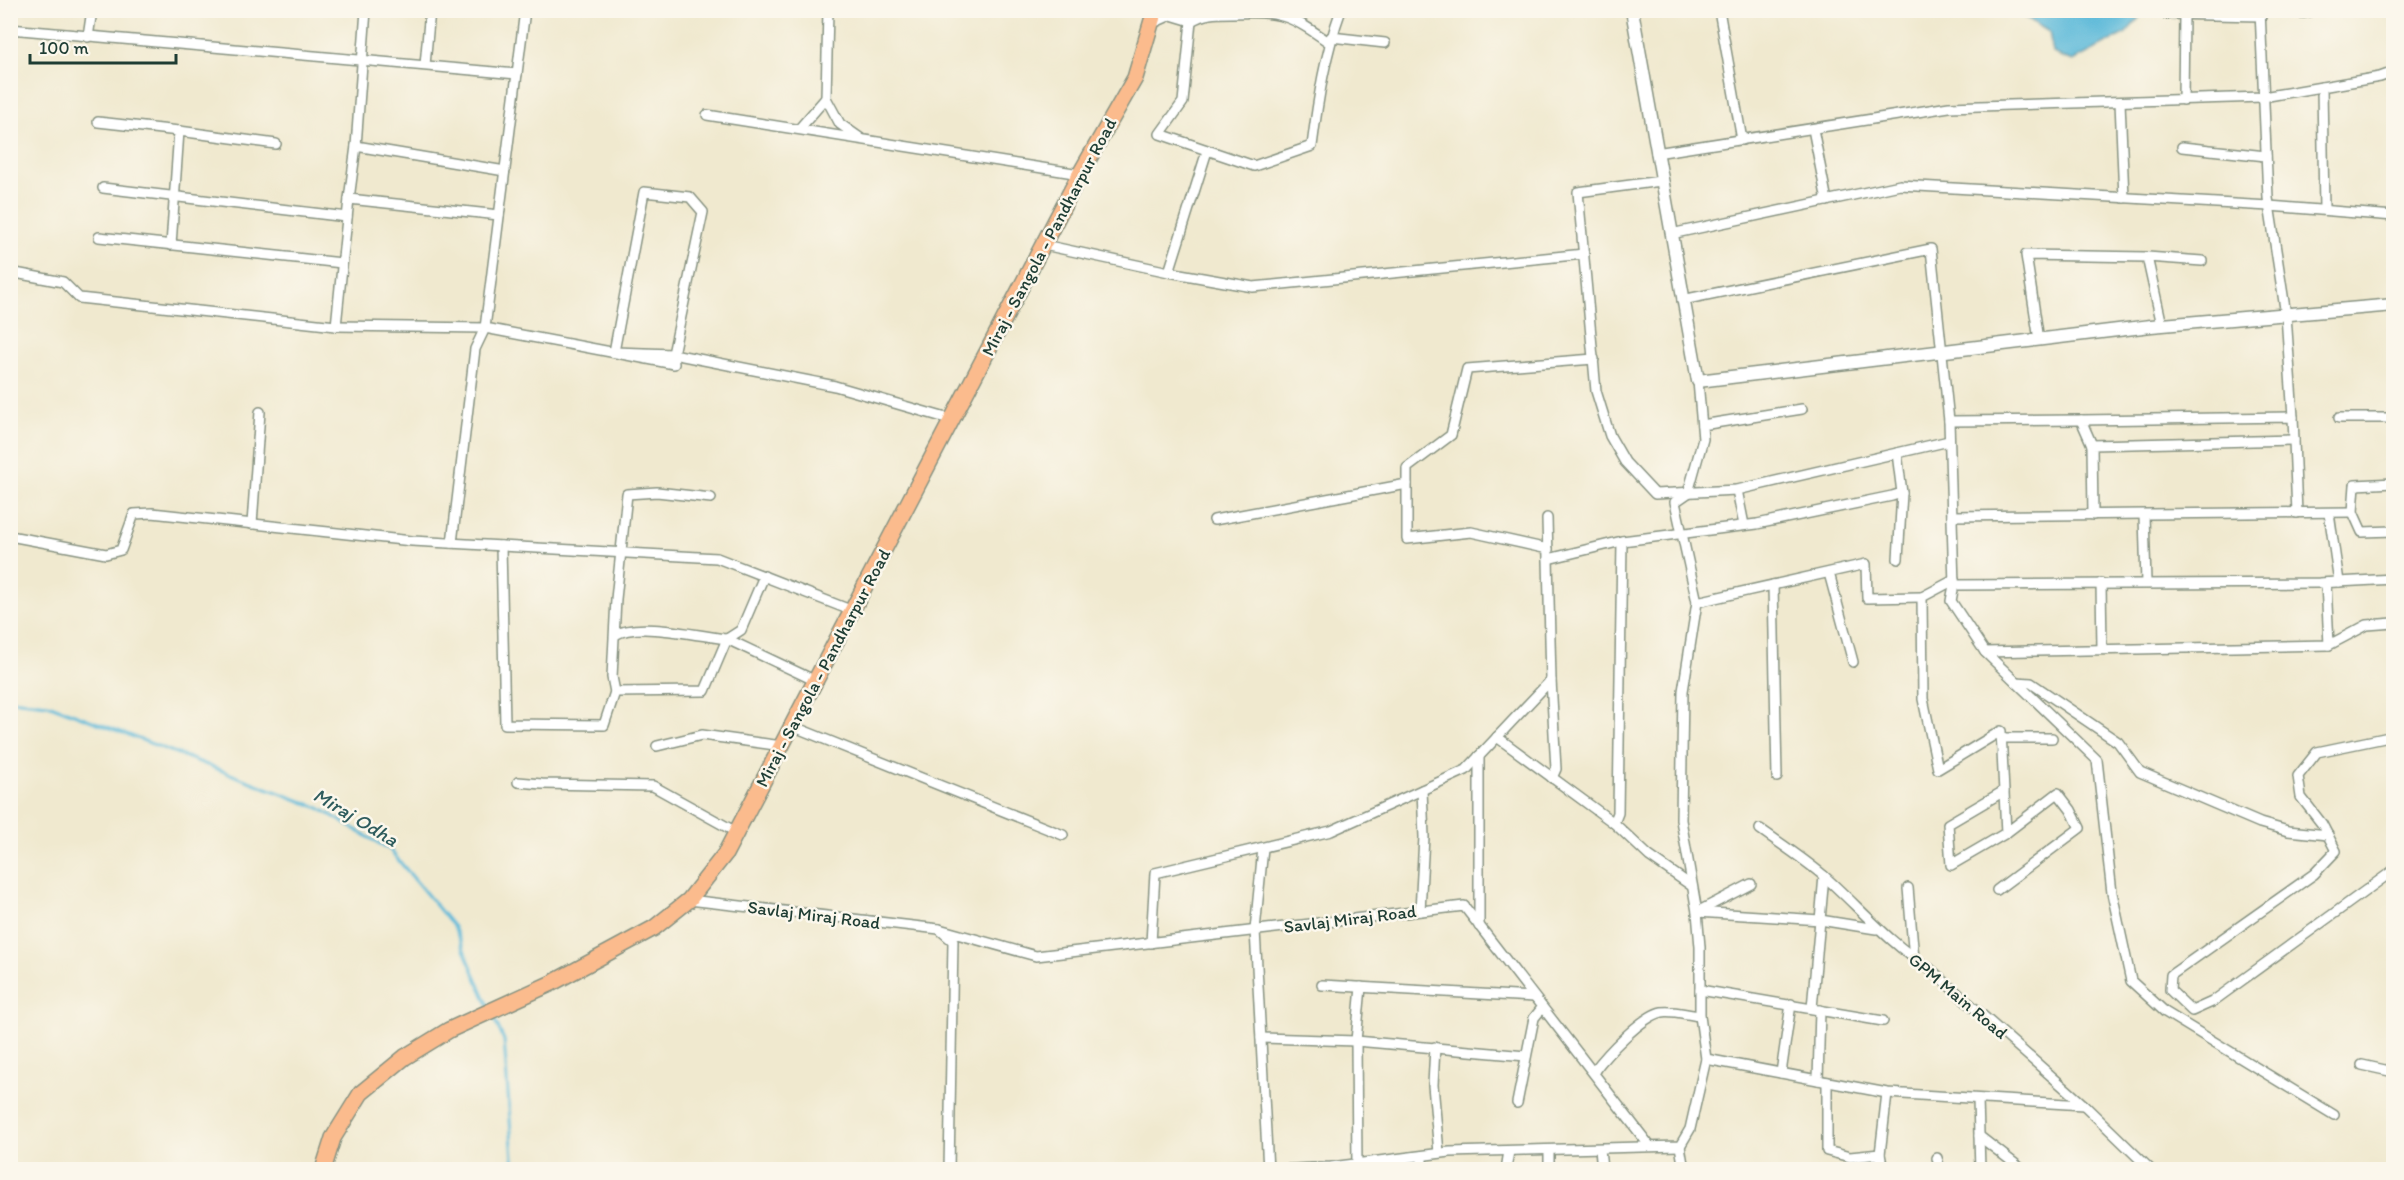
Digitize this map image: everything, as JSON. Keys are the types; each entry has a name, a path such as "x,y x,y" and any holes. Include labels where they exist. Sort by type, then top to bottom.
{"highway":[{"name":"Miraj - Sangola - Pandharpur Road","path":"323,1170 333,1138 361,1093 405,1057 449,1030 552,983 654,928 689,900 725,854 1080,174 1135,78 1153,17"}],"street":[{"path":"88,37 92,10"},
{"path":"336,326 356,146 366,10"},
{"path":"425,65 430,10"},
{"path":"452,543 475,349 485,328 525,10"},
{"path":"828,10 826,98 840,124 862,139"},
{"path":"1191,21 1183,102 1160,134 1207,152 1254,166 1312,146 1330,40 1341,10"},
{"path":"1632,10 1698,381 1703,439 1688,493 1675,502 1684,533 1697,602 1683,691 1681,820 1697,912 1700,1016 1706,1059 1690,1129 1680,1146 1684,1170"},
{"path":"1719,10 1742,140"},
{"path":"2166,10 2166,14 2304,13 2317,10"},
{"path":"1153,17 1171,15 1191,21 1202,14 1270,11 1300,22 1330,40 1385,43"},
{"path":"2263,12 2263,97 2269,206 2286,315 2297,513"},
{"path":"2183,100 2184,14"},
{"path":"10,28 88,37 517,74"},
{"path":"1656,153 1949,108 2263,97 2393,73"},
{"path":"2322,87 2324,210"},
{"path":"799,129 826,98"},
{"path":"2120,102 2124,198"},
{"path":"707,115 1080,174"},
{"path":"98,122 276,144"},
{"path":"1813,129 1827,201"},
{"path":"171,245 179,131"},
{"path":"356,146 505,171"},
{"path":"2182,147 2266,156"},
{"path":"1169,272 1207,152"},
{"path":"1661,181 1578,192 1596,392 1610,436 1625,462 1655,494 1737,490 1949,441"},
{"path":"1671,234 1900,185 2269,206 2394,216"},
{"path":"104,188 347,217"},
{"path":"10,272 63,282 79,298 336,326 485,328 674,364 673,354 703,212 690,197 644,192 614,352"},
{"path":"349,199 500,214"},
{"path":"99,237 342,263"},
{"path":"1044,244 1169,272 1253,286 1584,254"},
{"path":"1682,300 1931,249 1949,421 1954,582 1951,601 1986,652 2097,759 2112,893 2132,981 2165,1012 2334,1115"},
{"path":"2039,340 2026,255 2146,257 2202,261"},
{"path":"2146,257 2162,325"},
{"path":"1698,381 2162,325 2394,305"},
{"path":"673,354 835,386 953,420"},
{"path":"1548,549 1471,532 1407,539 1407,468 1451,435 1467,369 1594,359"},
{"path":"1702,425 1802,409"},
{"path":"252,524 260,412"},
{"path":"1949,421 2293,417"},
{"path":"2339,418 2394,418"},
{"path":"2081,420 2092,445 2093,515"},
{"path":"2092,445 2294,440"},
{"path":"1897,453 1902,493 1898,559"},
{"path":"2394,483 2355,485 2353,512 2362,532 2394,531"},
{"path":"1214,520 1407,484"},
{"path":"1737,490 1744,525"},
{"path":"501,546 505,724 604,725 615,692 612,677 619,552 627,494 657,492 711,498"},
{"path":"1548,559 1622,541 1744,525 1902,493"},
{"path":"1952,516 2353,512"},
{"path":"2329,513 2339,582"},
{"path":"10,536 106,554 121,550 134,514 452,543 717,558 853,611"},
{"path":"2144,515 2146,583"},
{"path":"1547,518 1551,680 1556,768 1552,778"},
{"path":"1614,823 1618,813 1622,700 1622,541"},
{"path":"1697,602 1866,564 1867,598 1922,597 1954,582 2326,583 2394,579"},
{"path":"1829,573 1853,662"},
{"path":"615,692 705,691 727,639 741,630 764,576"},
{"path":"2101,583 2102,649"},
{"path":"2326,583 2329,645"},
{"path":"1773,585 1777,777"},
{"path":"1922,597 1923,699 1938,769 2001,731 2006,833"},
{"path":"1986,652 2329,645 2367,625 2394,623"},
{"path":"615,635 625,629 640,629 727,639 816,681"},
{"path":"1151,943 1155,873 1331,831 1466,770 1551,680"},
{"path":"2016,682 2031,683 2118,742 2140,772 2260,823 2288,831 2328,835"},
{"path":"792,726 1063,835"},
{"path":"657,746 702,735 782,746"},
{"path":"2394,736 2317,752 2298,776 2301,797 2328,835 2336,851 2314,874 2171,975 2170,990 2192,1011 2212,1002 2394,870"},
{"path":"1497,737 1614,823 1649,856 1692,886"},
{"path":"2001,738 2052,738"},
{"path":"1479,756 1479,926"},
{"path":"518,782 653,786 736,832"},
{"path":"1420,911 1424,837 1422,790"},
{"path":"1997,890 2080,828 2071,810 2058,793 2006,833 1951,865 1948,824 2004,790"},
{"name":"GPM Main Road","path":"1760,829 1824,876 1870,923 1884,930 1914,959 1929,968 2084,1105 2151,1170"},
{"path":"1263,848 1256,930 1268,1170"},
{"path":"1824,876 1816,1009 1827,1151 1850,1157 1880,1154"},
{"path":"1697,912 1751,884"},
{"path":"1908,888 1914,959"},
{"name":"Savlaj Miraj Road","path":"689,900 939,929 1036,956 1464,906 1542,1008 1594,1071 1649,1145"},
{"path":"1697,912 1820,920 1884,930"},
{"path":"939,929 953,941 949,1170"},
{"path":"1322,985 1534,997"},
{"path":"1357,1167 1356,1041 1361,987"},
{"path":"1700,990 1883,1021"},
{"path":"1781,1073 1791,1004"},
{"path":"1517,1103 1534,1018 1542,1008"},
{"path":"1594,1071 1633,1031 1655,1015 1663,1012 1700,1016"},
{"path":"1261,1038 1356,1041 1526,1056"},
{"path":"1435,1047 1433,1085 1439,1153"},
{"path":"1706,1059 1887,1093 2084,1105"},
{"path":"2362,1065 2394,1072"},
{"path":"1883,1170 1880,1154 1887,1093"},
{"path":"1978,1099 1980,1170"},
{"path":"1979,1136 2023,1170"},
{"path":"1277,1170 1357,1167 1439,1153 1600,1149 1649,1145 1680,1146"},
{"path":"1600,1149 1602,1170"},
{"path":"1549,1150 1549,1170"},
{"path":"1506,1170 1509,1151"},
{"path":"1422,1156 1422,1170"},
{"path":"1937,1158 1940,1170"}],"water":[{"path":"2145,10 2126,33 2073,61 2053,53 2049,32 2015,11"}],"waterway":[{"name":"Miraj Odha","path":"10,700 48,704 319,808 390,850 454,927 489,1007"},
{"name":"Miraj Odha","path":"493,1016 504,1040 513,1159 518,1170"}]}
